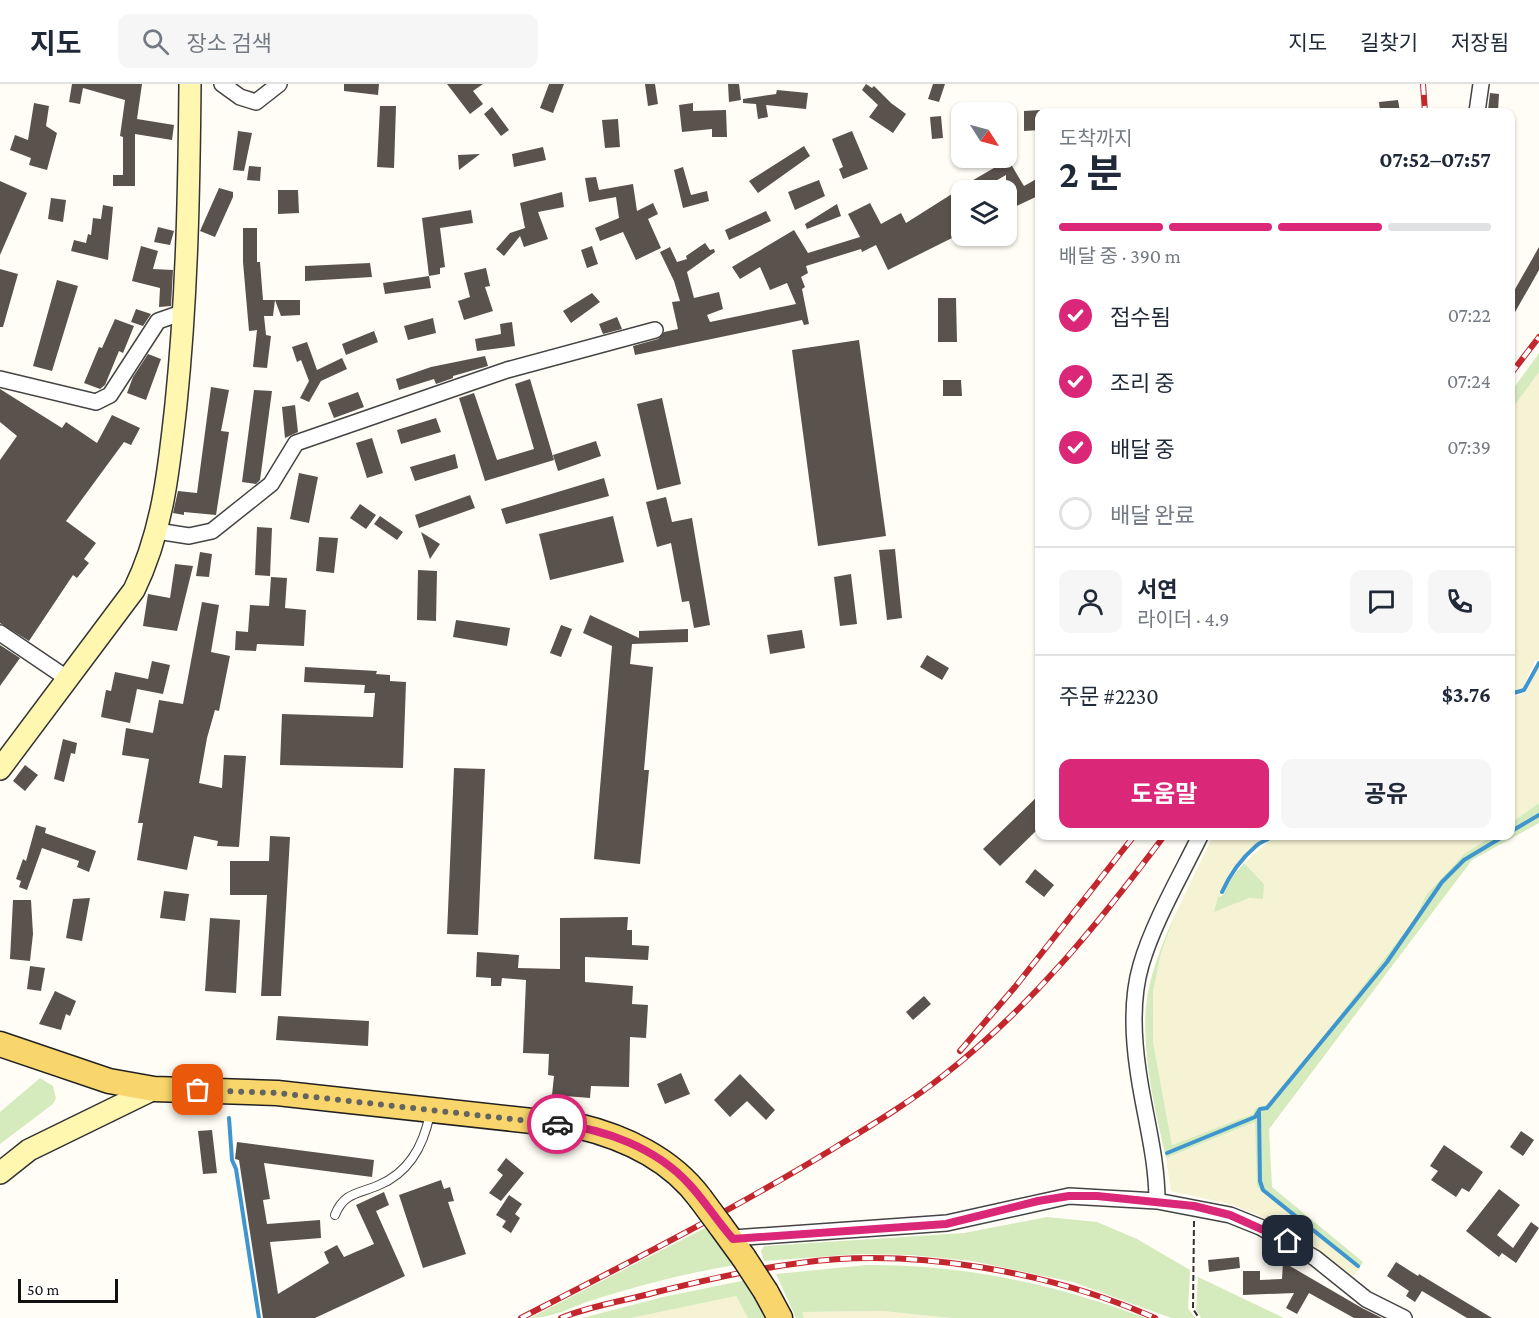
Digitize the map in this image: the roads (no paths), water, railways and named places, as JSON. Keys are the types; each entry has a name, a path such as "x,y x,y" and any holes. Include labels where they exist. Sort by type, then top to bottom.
{"main road":[{"path":"0,768 134,590 147,564 157,531 169,470 184,312 190,84"},
{"path":"0,1044 109,1081 154,1089 277,1093 578,1126 612,1134 667,1167 689,1184 732,1240 780,1318"},
{"path":"0,1173 29,1150 154,1089"}],"street":[{"path":"222,84 240,97 256,102 279,84"},
{"path":"1478,108 1481,84"},
{"path":"0,379 96,402 110,395 158,321 184,312"},
{"path":"157,531 189,536 212,531 271,484 296,443 507,370 655,330"},
{"path":"0,633 68,679"},
{"path":"1157,1201 1155,1156 1145,1116 1135,1043 1136,990 1141,964 1198,840"},
{"path":"732,1240 946,1224 1069,1196 1157,1201 1194,1206 1230,1215 1288,1241 1366,1299 1404,1318"}],"lane":[{"path":"335,1215 345,1198 390,1180 404,1169 422,1145 430,1111"}],"waterway":[{"path":"1515,693 1524,690 1539,663"},
{"path":"1515,829 1539,815"},
{"path":"1222,892 1246,856 1258,844 1266,840"},
{"path":"1167,1153 1255,1117 1260,1109 1267,1108 1387,962 1442,882 1464,860 1497,840"},
{"path":"1259,1112 1260,1181 1263,1190 1358,1266"},
{"path":"229,1118 232,1160 236,1169 259,1318"}],"railway":[{"path":"1423,84 1425,108"},
{"path":"1515,368 1539,337"},
{"path":"960,1051 1015,987 1131,840"},
{"path":"521,1318 678,1237 793,1173 875,1123 931,1085 976,1049 1035,992 1089,932 1161,840"},
{"path":"561,1318 607,1304 763,1269 843,1259 889,1258 935,1261 1027,1276 1115,1302 1155,1318"}]}
